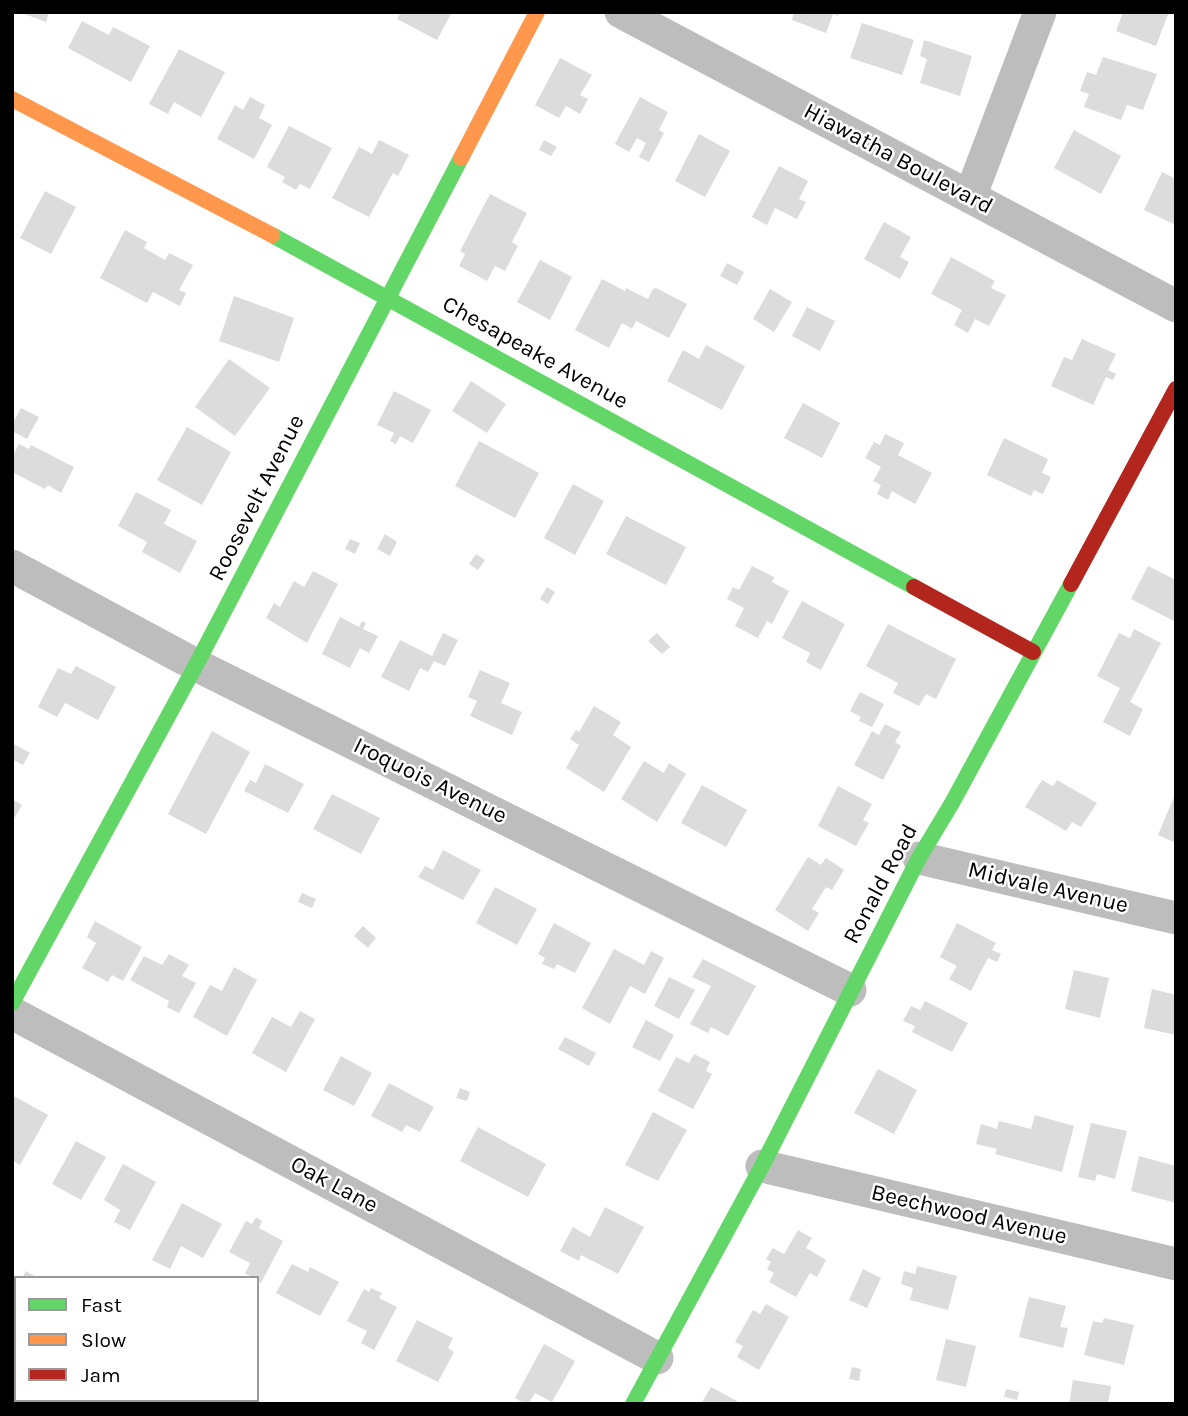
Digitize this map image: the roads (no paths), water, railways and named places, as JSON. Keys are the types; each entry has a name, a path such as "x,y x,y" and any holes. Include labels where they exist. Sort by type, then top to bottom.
{"street":[{"name":"Roosevelt Avenue","path":"12,1003 196,665 537,12"},
{"name":"Hiawatha Boulevard","path":"621,12 1176,306"},
{"path":"970,197 1040,12"},
{"name":"Chesapeake Avenue","path":"12,99 386,297 1033,653"},
{"name":"Ronald Road","path":"633,1404 762,1166 919,858 1176,388"},
{"name":"Iroquois Avenue","path":"12,566 196,665 850,990"},
{"name":"Midvale Avenue","path":"919,858 1176,918"},
{"name":"Oak Lane","path":"12,1013 657,1357"},
{"name":"Beechwood Avenue","path":"762,1166 1176,1264"}]}
